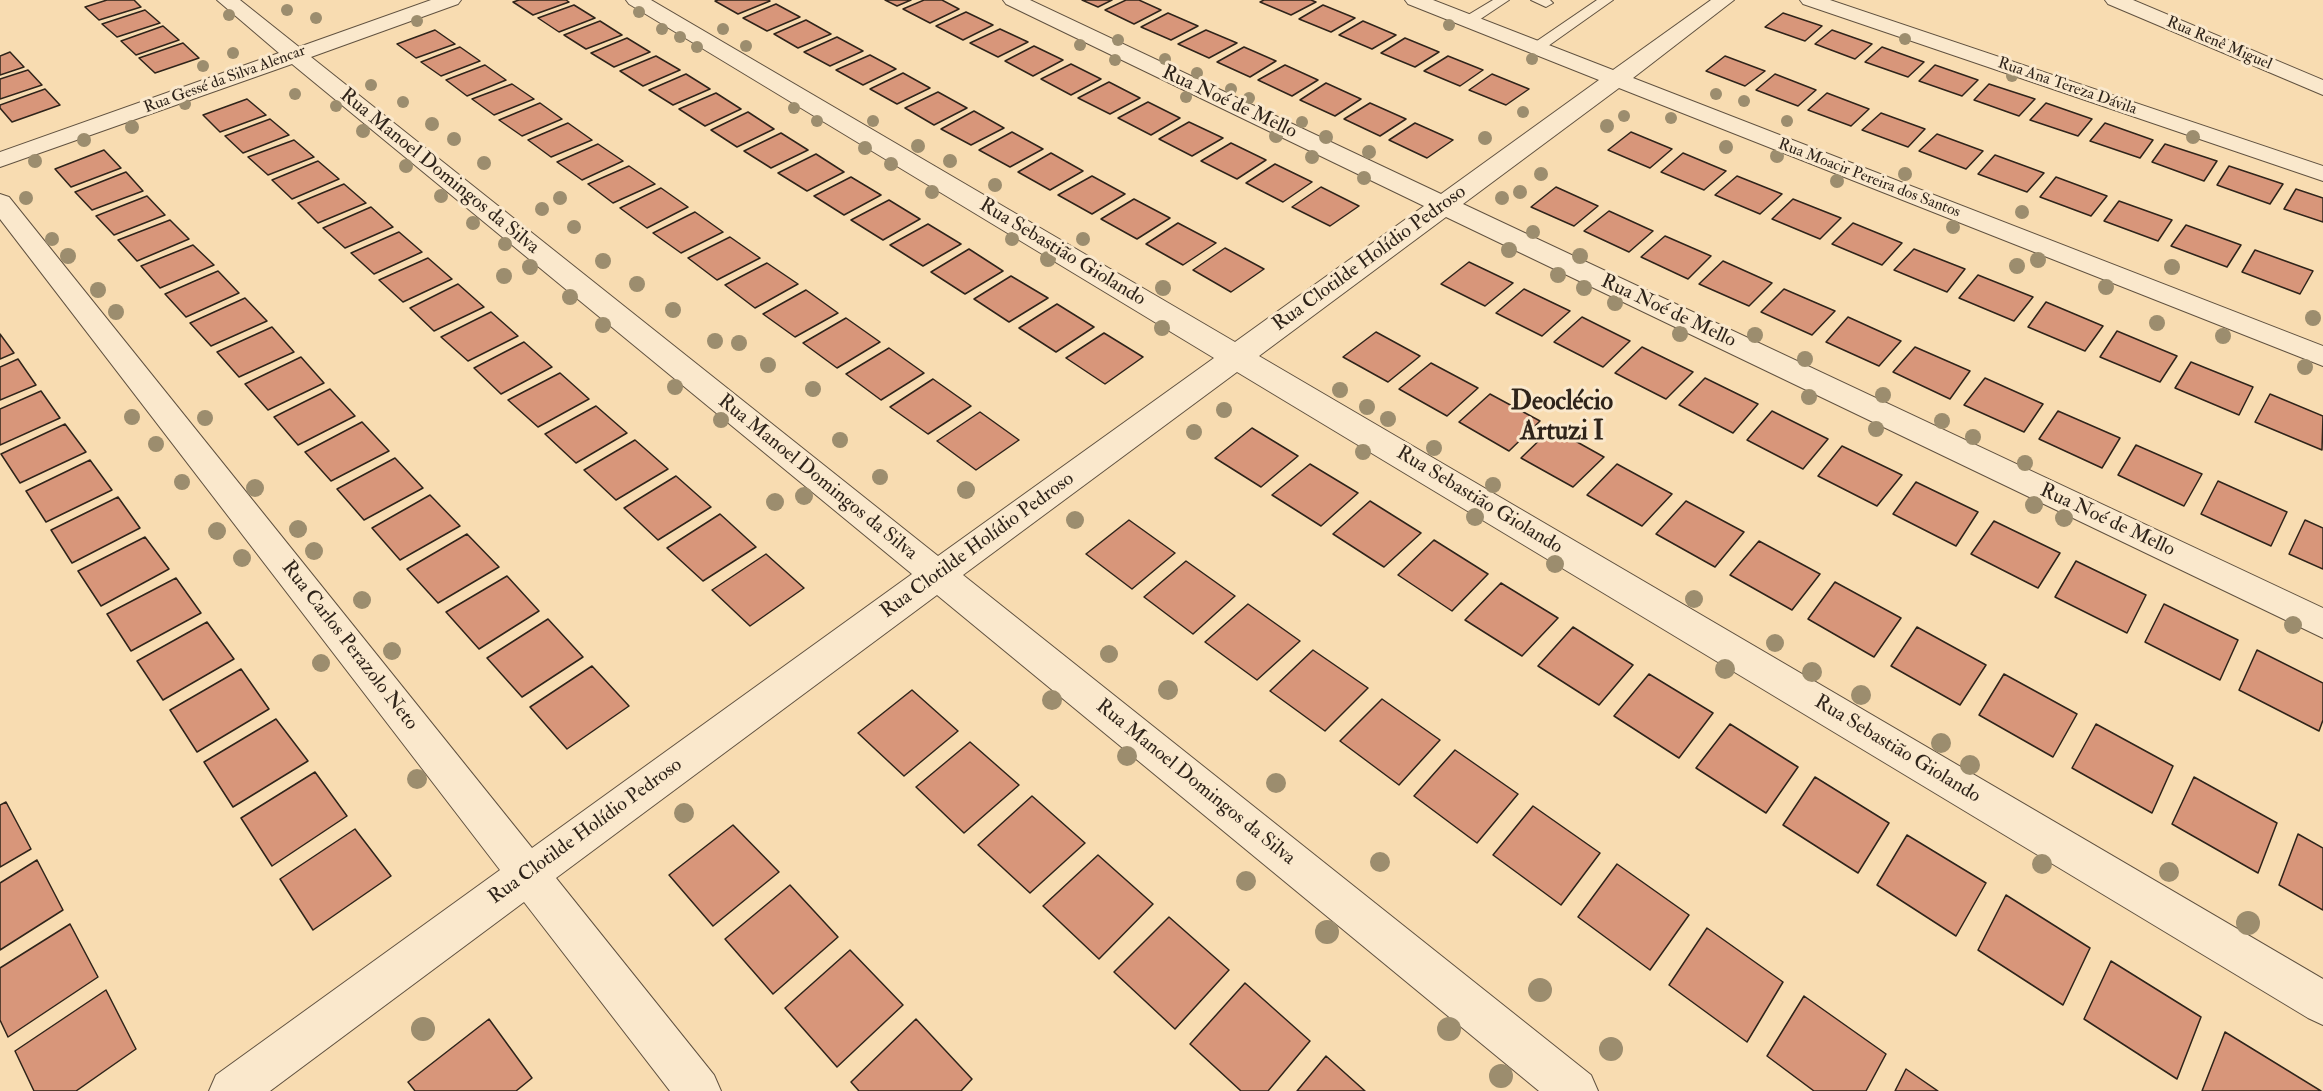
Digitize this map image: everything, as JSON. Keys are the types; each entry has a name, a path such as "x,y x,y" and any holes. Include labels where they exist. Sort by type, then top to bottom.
{"street":[{"name":"Rua Manoel Domingos da Silva","path":"227,0 1575,1091"},
{"name":"Rua Gessé da Silva Alencar","path":"0,160 451,0"},
{"name":"Rua Sebastião Giolando","path":"636,0 2323,1003"},
{"name":"Rua Noé de Mello","path":"1013,0 2323,624"},
{"name":"Rua Moacir Pereira dos Santos","path":"1414,0 2323,357"},
{"name":"Rua Clotilde Holídio Pedroso","path":"232,1091 1724,0"},
{"name":"Rua Ana Tereza Dávila","path":"1810,0 2323,174"},
{"name":"Rua Renê Miguel","path":"2115,0 2323,88"},
{"name":"Rua Carlos Perazolo Neto","path":"0,201 698,1091"}],"lane":[{"path":"1468,21 1502,0"},
{"path":"1536,48 1606,0"}],"building":[{"path":"107,0 134,0 141,7 99,20 85,7"},
{"path":"566,0 569,2 533,15 513,2"},
{"path":"885,0 911,0 897,6"},
{"path":"924,0 942,0 959,9 930,23 903,9"},
{"path":"1082,0 1112,0 1098,7"},
{"path":"1126,0 1139,0 1161,10 1134,24 1105,10"},
{"path":"1264,0 1311,0 1316,2 1291,15 1260,2"},
{"path":"715,1 770,1 738,14"},
{"path":"776,4 800,17 767,31 743,18"},
{"path":"574,5 595,18 559,32 538,18"},
{"path":"1323,5 1355,18 1331,32 1299,19"},
{"path":"145,10 160,23 117,37 102,24"},
{"path":"966,12 993,25 963,40 936,26"},
{"path":"1168,13 1198,26 1171,40 1141,27"},
{"path":"1783,13 1822,26 1805,41 1765,27"},
{"path":"806,20 831,34 798,48 774,34"},
{"path":"600,21 622,35 586,49 564,35"},
{"path":"1363,21 1396,35 1372,49 1339,35"},
{"path":"163,26 179,40 136,55 121,41"},
{"path":"1000,29 1028,42 998,57 970,43"},
{"path":"435,30 455,44 416,58 397,44"},
{"path":"1206,30 1237,43 1209,58 1178,44"},
{"path":"1832,30 1872,44 1855,59 1815,44"},
{"path":"837,37 863,51 830,66 804,52"},
{"path":"627,38 650,52 614,67 591,53"},
{"path":"1405,38 1439,52 1415,67 1381,53"},
{"path":"183,43 199,58 155,73 139,58"},
{"path":"1034,46 1063,60 1033,76 1005,61"},
{"path":"460,47 480,61 441,76 421,62"},
{"path":"1244,47 1276,61 1250,77 1217,62"},
{"path":"1882,47 1924,62 1908,77 1865,62"},
{"path":"10,52 24,67 0,75 0,56"},
{"path":"870,55 896,69 863,85 836,70"},
{"path":"656,56 680,70 643,86 620,71"},
{"path":"1448,56 1483,70 1460,86 1424,71"},
{"path":"1725,56 1765,71 1745,86 1706,71"},
{"path":"1071,64 1101,79 1071,95 1041,79"},
{"path":"485,65 506,80 467,96 446,80"},
{"path":"1285,65 1318,80 1292,96 1258,80"},
{"path":"1935,65 1978,80 1962,96 1919,81"},
{"path":"28,70 42,85 0,99 0,79"},
{"path":"903,73 930,88 897,104 870,89"},
{"path":"686,74 710,89 673,105 649,90"},
{"path":"1492,74 1529,89 1506,105 1469,90"},
{"path":"1775,74 1816,90 1798,106 1756,90"},
{"path":"1109,82 1140,98 1110,114 1078,98"},
{"path":"1326,83 1361,99 1335,116 1300,100"},
{"path":"512,84 534,99 494,115 472,99"},
{"path":"1989,84 2035,99 2019,116 1974,100"},
{"path":"45,89 60,105 12,122 0,108 0,105"},
{"path":"938,92 967,108 934,125 905,108"},
{"path":"716,93 741,109 705,126 679,109"},
{"path":"1827,93 1869,109 1851,126 1808,110"},
{"path":"247,99 266,115 220,132 203,115"},
{"path":"1148,102 1180,118 1151,135 1118,118"},
{"path":"540,103 562,119 522,136 499,120"},
{"path":"1370,103 1406,119 1380,136 1344,119"},
{"path":"2046,103 2092,119 2078,136 2030,120"},
{"path":"974,111 1004,128 971,145 941,129"},
{"path":"748,112 774,129 737,147 711,130"},
{"path":"1881,113 1925,129 1908,147 1862,130"},
{"path":"270,119 289,135 243,153 225,136"},
{"path":"1189,122 1223,138 1192,156 1159,139"},
{"path":"568,123 592,140 551,157 528,140"},
{"path":"1415,123 1453,140 1427,158 1389,140"},
{"path":"2105,123 2153,140 2140,158 2090,141"},
{"path":"1012,132 1043,149 1010,167 979,150"},
{"path":"1631,132 1672,149 1650,168 1608,150"},
{"path":"781,133 808,150 771,168 744,151"},
{"path":"1937,134 1983,151 1966,169 1919,151"},
{"path":"294,140 314,157 268,175 248,157"},
{"path":"1231,143 1266,160 1237,179 1201,161"},
{"path":"598,144 623,161 582,180 557,162"},
{"path":"2165,144 2217,161 2204,181 2152,162"},
{"path":"104,150 121,168 71,187 55,169"},
{"path":"1051,153 1083,171 1050,190 1018,172"},
{"path":"1683,153 1726,171 1704,190 1661,172"},
{"path":"816,154 844,172 807,191 778,173"},
{"path":"1995,155 2044,173 2027,192 1978,174"},
{"path":"318,161 339,179 292,199 272,180"},
{"path":"1275,164 1312,182 1283,202 1246,183"},
{"path":"629,166 655,184 613,203 588,184"},
{"path":"2229,166 2283,184 2270,204 2217,185"},
{"path":"126,172 143,191 92,210 75,192"},
{"path":"1092,176 1125,194 1092,214 1058,195"},
{"path":"1737,176 1782,194 1760,214 1715,195"},
{"path":"851,177 881,195 844,215 814,196"},
{"path":"2056,177 2107,196 2091,216 2040,197"},
{"path":"344,184 366,203 318,223 298,203"},
{"path":"1321,187 1359,206 1330,226 1292,207"},
{"path":"1556,187 1598,206 1574,226 1531,207"},
{"path":"661,188 688,207 647,228 620,208"},
{"path":"2296,189 2323,198 2323,222 2284,209"},
{"path":"147,196 165,215 114,235 96,216"},
{"path":"1134,199 1170,218 1137,239 1101,219"},
{"path":"1793,199 1841,218 1820,239 1772,219"},
{"path":"889,200 920,219 883,240 851,220"},
{"path":"2119,201 2172,220 2158,241 2104,221"},
{"path":"371,207 393,227 345,248 323,228"},
{"path":"1609,211 1653,231 1629,252 1584,231"},
{"path":"695,212 723,232 681,253 653,233"},
{"path":"170,220 189,239 137,261 118,240"},
{"path":"1178,223 1216,243 1183,265 1146,244"},
{"path":"1853,223 1902,243 1882,265 1832,244"},
{"path":"928,224 961,244 923,266 890,245"},
{"path":"2186,225 2241,245 2227,267 2171,246"},
{"path":"399,232 422,252 374,274 351,253"},
{"path":"1665,236 1711,256 1688,279 1641,257"},
{"path":"730,237 760,258 717,280 688,258"},
{"path":"193,245 214,265 160,288 141,266"},
{"path":"1225,248 1264,269 1231,292 1193,270"},
{"path":"969,249 1003,271 965,294 931,272"},
{"path":"1914,249 1965,269 1947,292 1894,270"},
{"path":"2255,250 2313,271 2300,294 2242,272"},
{"path":"428,258 452,279 403,302 379,280"},
{"path":"1723,261 1772,283 1749,306 1699,284"},
{"path":"1469,262 1513,283 1485,306 1441,284"},
{"path":"767,263 798,284 755,308 725,285"},
{"path":"218,271 239,293 186,317 165,294"},
{"path":"1978,275 2033,297 2014,321 1959,298"},
{"path":"1011,276 1048,298 1009,322 974,299"},
{"path":"458,284 484,307 434,331 410,308"},
{"path":"1524,289 1570,311 1542,336 1496,313"},
{"path":"1784,289 1835,311 1812,335 1761,312"},
{"path":"806,290 838,313 795,337 763,314"},
{"path":"245,298 267,321 211,346 190,323"},
{"path":"2046,302 2103,326 2085,351 2028,327"},
{"path":"1057,304 1094,327 1056,352 1019,328"},
{"path":"491,312 518,336 468,361 441,337"},
{"path":"1582,317 1630,341 1603,367 1554,342"},
{"path":"1848,317 1901,341 1879,366 1826,342"},
{"path":"846,318 880,342 837,368 803,343"},
{"path":"272,327 294,352 239,377 217,352"},
{"path":"2117,331 2177,356 2160,382 2100,357"},
{"path":"1376,332 1420,356 1388,382 1343,357"},
{"path":"1104,333 1143,357 1105,384 1066,358"},
{"path":"0,334 14,353 0,359"},
{"path":"524,342 552,367 501,394 474,368"},
{"path":"1642,347 1693,372 1666,399 1615,373"},
{"path":"1915,347 1970,371 1950,399 1893,372"},
{"path":"889,348 924,373 881,400 846,374"},
{"path":"301,357 324,383 268,410 245,384"},
{"path":"18,359 36,385 0,400 0,367"},
{"path":"2191,362 2253,387 2239,415 2175,388"},
{"path":"1431,363 1478,388 1447,416 1399,389"},
{"path":"560,373 589,399 538,427 508,400"},
{"path":"1705,378 1758,404 1733,433 1679,405"},
{"path":"1985,378 2043,404 2024,432 1964,405"},
{"path":"933,379 971,406 928,434 890,407"},
{"path":"330,389 355,416 298,445 274,417"},
{"path":"41,391 60,418 0,445 0,409"},
{"path":"1490,394 1540,421 1509,451 1459,422"},
{"path":"2270,394 2323,416 2322,450 2255,422"},
{"path":"596,406 627,433 576,463 545,434"},
{"path":"1772,411 1828,439 1803,469 1747,440"},
{"path":"2058,411 2120,438 2102,468 2039,439"},
{"path":"980,412 1019,440 976,470 937,441"},
{"path":"362,422 389,451 331,481 305,452"},
{"path":"65,424 86,452 20,483 1,454"},
{"path":"1252,428 1298,456 1261,487 1215,458"},
{"path":"1552,428 1604,457 1573,487 1521,458"},
{"path":"635,440 668,469 616,500 584,470"},
{"path":"2136,445 2202,474 2184,506 2118,475"},
{"path":"1842,446 1902,475 1877,506 1818,476"},
{"path":"395,458 423,488 364,520 337,489"},
{"path":"90,460 112,490 46,522 26,491"},
{"path":"1310,464 1358,493 1321,526 1272,495"},
{"path":"1617,464 1672,494 1642,526 1587,495"},
{"path":"676,476 711,507 658,540 624,508"},
{"path":"2218,481 2287,512 2271,546 2201,514"},
{"path":"1916,482 1978,512 1956,546 1893,514"},
{"path":"430,495 460,526 400,560 372,528"},
{"path":"118,497 140,528 72,563 51,530"},
{"path":"1370,501 1421,533 1384,567 1333,534"},
{"path":"1686,501 1744,532 1715,567 1656,534"},
{"path":"720,514 756,547 703,581 667,548"},
{"path":"1129,520 1175,553 1132,589 1086,554"},
{"path":"2305,520 2323,528 2323,569 2289,554"},
{"path":"1994,521 2060,553 2038,588 1971,554"},
{"path":"467,534 499,567 438,603 407,569"},
{"path":"145,537 169,569 101,606 78,571"},
{"path":"1434,540 1488,574 1452,611 1398,575"},
{"path":"1759,541 1820,574 1792,610 1730,575"},
{"path":"766,554 804,588 750,626 712,590"},
{"path":"1186,561 1235,596 1193,634 1144,597"},
{"path":"2076,561 2146,595 2127,633 2055,597"},
{"path":"507,576 539,611 479,649 446,612"},
{"path":"176,578 201,613 131,651 107,614"},
{"path":"1835,582 1901,618 1874,657 1808,619"},
{"path":"1501,583 1558,618 1522,656 1465,620"},
{"path":"1248,604 1300,641 1257,680 1205,642"},
{"path":"2164,604 2238,640 2220,680 2145,642"},
{"path":"548,619 583,657 522,697 487,658"},
{"path":"207,622 234,659 163,700 137,661"},
{"path":"1573,627 1633,665 1599,705 1538,666"},
{"path":"1917,627 1986,665 1960,705 1891,666"},
{"path":"1313,650 1368,688 1325,731 1270,691"},
{"path":"2257,650 2323,683 2323,720 2319,731 2239,690"},
{"path":"592,666 629,706 567,749 530,707"},
{"path":"241,669 269,709 197,752 170,710"},
{"path":"1649,674 1713,713 1679,758 1614,716"},
{"path":"2004,674 2077,714 2053,757 1979,715"},
{"path":"912,690 958,731 904,776 858,733"},
{"path":"1382,699 1440,740 1399,785 1340,741"},
{"path":"276,719 308,761 233,807 204,762"},
{"path":"1730,724 1798,767 1766,813 1696,768"},
{"path":"2096,724 2173,766 2152,813 2072,768"},
{"path":"970,742 1019,785 964,833 916,787"},
{"path":"1455,750 1518,794 1477,843 1414,796"},
{"path":"315,772 347,816 272,866 241,818"},
{"path":"1815,777 1889,823 1858,873 1783,825"},
{"path":"2194,777 2277,823 2258,873 2172,824"},
{"path":"1032,796 1085,843 1030,893 978,845"},
{"path":"6,802 31,849 0,867 0,805"},
{"path":"1533,806 1600,853 1561,905 1493,855"},
{"path":"733,825 779,872 713,926 669,875"},
{"path":"355,829 391,876 313,930 280,879"},
{"path":"2298,834 2323,848 2323,910 2279,885"},
{"path":"1907,835 1986,883 1956,936 1877,885"},
{"path":"1098,855 1153,904 1099,959 1043,906"},
{"path":"37,860 63,910 0,950 0,883"},
{"path":"1617,864 1689,915 1650,970 1578,917"},
{"path":"790,885 838,937 773,994 725,939"},
{"path":"2006,895 2090,948 2063,1005 1978,950"},
{"path":"1169,917 1229,970 1175,1029 1114,972"},
{"path":"70,924 98,977 8,1037 0,1020 0,968"},
{"path":"1707,928 1783,982 1747,1042 1669,985"},
{"path":"850,950 903,1005 837,1067 785,1008"},
{"path":"2111,961 2201,1017 2177,1079 2084,1019"},
{"path":"1245,983 1310,1041 1268,1091 1241,1091 1190,1044"},
{"path":"106,990 136,1049 76,1091 34,1091 15,1051"},
{"path":"1804,996 1886,1054 1866,1091 1814,1091 1767,1056"},
{"path":"489,1019 532,1078 516,1091 415,1091 408,1082"},
{"path":"916,1019 972,1079 961,1091 859,1091 851,1082"},
{"path":"2225,1032 2321,1091 2202,1091"},
{"path":"1326,1056 1365,1091 1297,1091"},
{"path":"1906,1069 1938,1091 1895,1091"}],"district":[{"name":"Deoclécio Artuzi I","path":"1562,418"}]}
